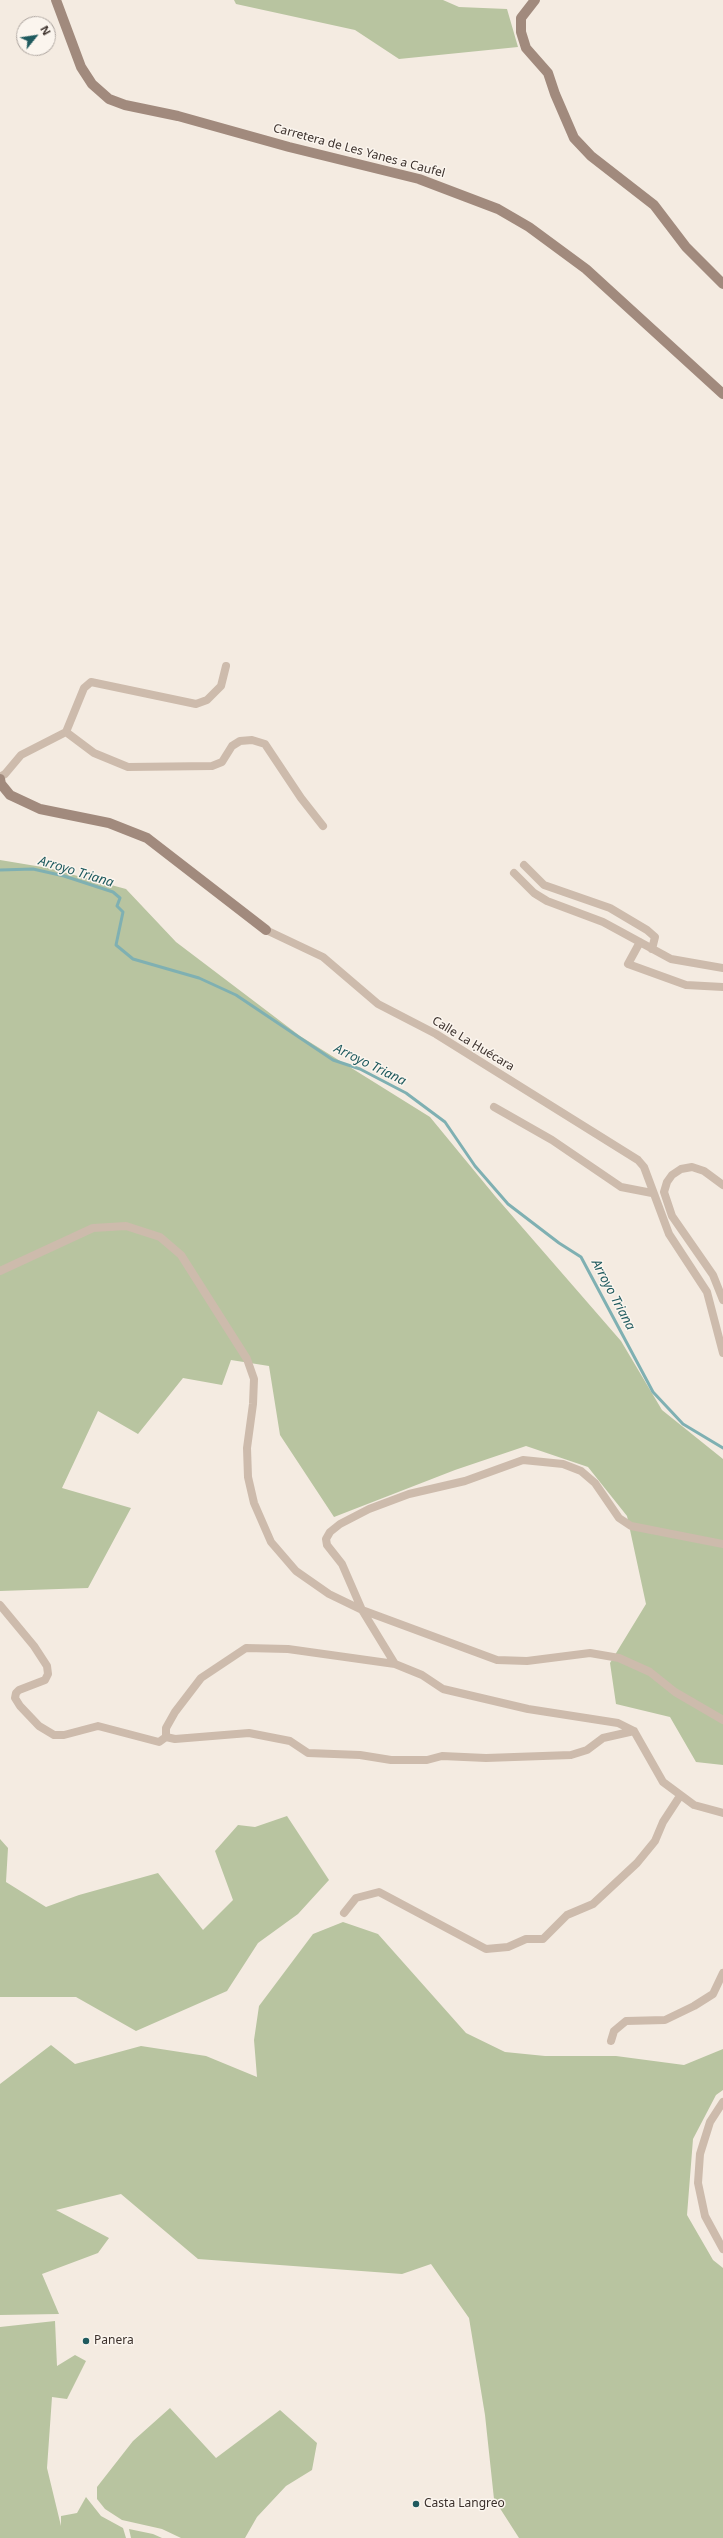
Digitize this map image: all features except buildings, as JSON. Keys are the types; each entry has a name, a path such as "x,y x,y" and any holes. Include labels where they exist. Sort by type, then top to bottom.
{"street":[{"name":"Carretera de Les Yanes a Caufel","path":"56,0 81,67 92,84 109,99 125,105 178,116 289,147 420,179 498,209 529,228 586,269 723,394"},
{"path":"535,0 521,18 521,32 526,48 548,73 574,138 591,156 654,205 686,247 723,284"},
{"path":"226,666 221,686 207,700 196,704 91,682 84,688 66,732 21,755 0,778 1,784 10,795 40,809 109,824 147,838 266,930"},
{"path":"66,732 94,753 128,767 212,766 222,762 232,746 240,741 252,740 265,744 301,798 323,826"},
{"path":"524,865 544,885 610,908 647,930 655,937 652,949"},
{"path":"514,873 534,893 547,901 602,922 671,959 723,968"},
{"name":"Calle La Ḥuécara","path":"266,930 323,957 378,1004 436,1034 628,1154 644,1167 652,1193 669,1234 707,1292 723,1354"},
{"path":"640,942 628,964 686,985 723,987"},
{"path":"494,1107 552,1140 621,1187 652,1193"},
{"path":"723,1185 704,1171 692,1167 681,1169 672,1175 667,1182 664,1192 672,1216 713,1275 723,1300"},
{"path":"0,1271 93,1228 126,1226 160,1237 181,1255 246,1359 254,1379 253,1404 247,1448 248,1477 254,1504 271,1542 296,1571 329,1594 362,1610 497,1660 527,1661 590,1653 618,1658 650,1672 675,1692 723,1720"},
{"path":"395,1664 362,1610 342,1564 327,1545 326,1539 330,1532 340,1524 369,1508 409,1494 465,1481 523,1460 563,1464 581,1471 602,1492 619,1518 632,1526 723,1544"},
{"path":"0,1605 34,1646 47,1666 48,1674 45,1680 16,1693 20,1706 38,1726 54,1735 64,1735 98,1726 159,1742 166,1737 175,1739 261,1734 290,1741 308,1753 360,1755 391,1760 427,1760 442,1756 486,1758 571,1755 587,1750 603,1738 634,1731"},
{"path":"166,1737 166,1728 175,1712 201,1678 246,1648 288,1649 395,1664 422,1675 443,1689 528,1709 618,1723 634,1731 663,1782 694,1805 723,1814"},
{"path":"344,1913 356,1898 379,1892 486,1949 508,1947 526,1939 543,1939 567,1915 593,1904 637,1863 655,1841 663,1822 680,1796"},
{"path":"611,2042 614,2031 626,2021 665,2020 694,2006 712,1994 723,1973"},
{"path":"723,2102 710,2122 700,2154 698,2183 705,2216 723,2249"}],"green space":[{"path":"234,0 443,0 459,7 507,9 518,47 399,59 355,30 236,4"},
{"path":"0,860 48,868 126,889 176,942 300,1036 430,1117 495,1196 621,1341 662,1410 723,1459 723,1765 696,1762 670,1717 616,1704 610,1663 646,1604 627,1516 588,1467 526,1446 455,1470 334,1517 280,1435 269,1366 231,1360 222,1385 183,1378 138,1434 98,1411 62,1488 131,1508 88,1588 0,1591"},
{"path":"287,1816 329,1880 298,1914 258,1943 227,1991 136,2031 76,1997 0,1997 0,1839 8,1848 6,1882 46,1907 79,1895 158,1873 203,1930 233,1900 215,1851 238,1825 255,1827"},
{"path":"343,1922 378,1934 466,2033 505,2052 545,2056 616,2056 684,2065 723,2049 723,2090 716,2095 693,2139 687,2215 713,2260 723,2268 723,2538 519,2538 494,2499 485,2415 469,2318 431,2264 402,2274 198,2259 121,2194 56,2210 109,2238 98,2253 42,2274 59,2314 0,2315 0,2084 51,2045 75,2064 141,2046 206,2056 257,2077 254,2040 259,2006 313,1934"},
{"path":"55,2321 57,2366 75,2355 86,2361 67,2399 52,2397 47,2468 61,2526 61,2516 77,2513 86,2497 101,2516 123,2528 126,2538 0,2538 0,2327"},
{"path":"170,2408 216,2458 280,2410 317,2443 312,2470 286,2486 257,2517 245,2538 181,2538 162,2529 122,2520 105,2509 97,2499 97,2487 133,2441"},
{"path":"129,2529 153,2534 162,2538 131,2538"}],"waterway":[{"name":"Arroyo Triana","path":"0,870 33,869 64,876 113,892 120,898 117,906 123,912 116,945 133,959 199,978 236,995 333,1060 360,1069 406,1093 445,1122 475,1166 508,1204 559,1243 581,1257 653,1392 683,1424 723,1448"}],"place":[{"name":"Panera","path":"86,2341"},
{"name":"Casta Langreo","path":"416,2504"}]}
